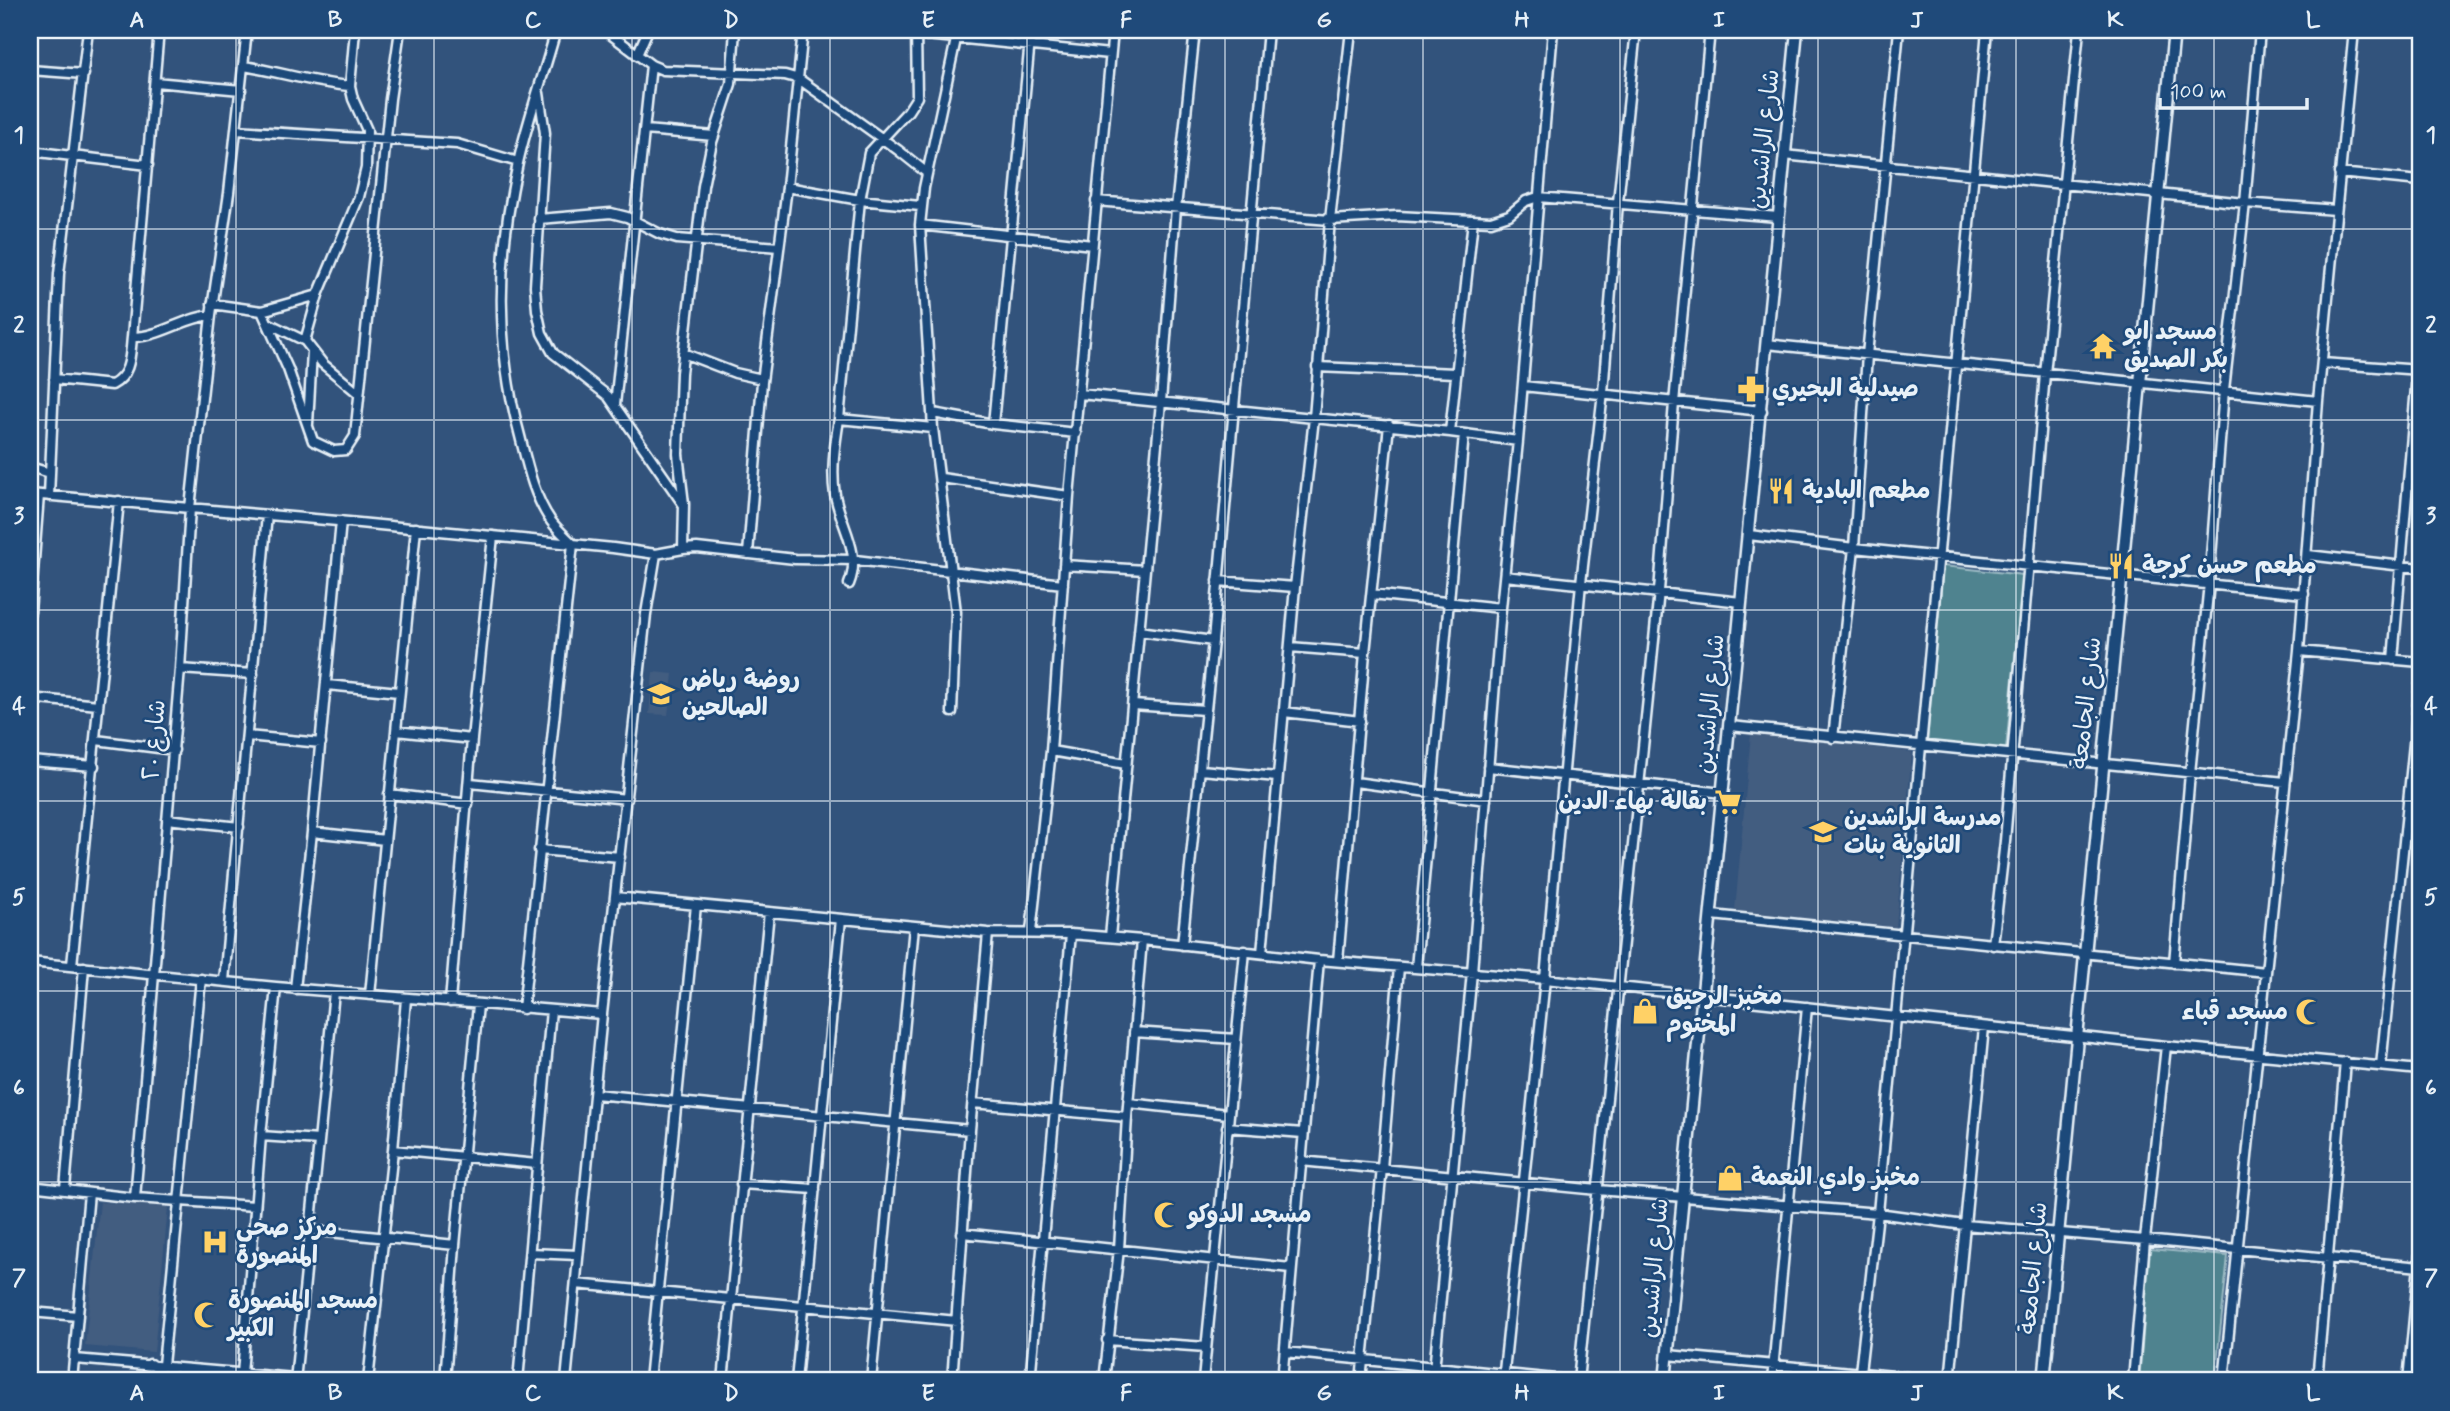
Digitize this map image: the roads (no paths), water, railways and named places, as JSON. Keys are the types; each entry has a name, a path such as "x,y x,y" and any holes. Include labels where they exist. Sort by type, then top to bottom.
{"street":[{"path":"49,496 59,274 88,30"},
{"path":"54,379 112,385 120,380 130,363 159,30"},
{"name":"شارع ٢٠","path":"135,1198 174,750 190,508 212,304 247,30"},
{"path":"305,341 317,295 359,197 366,168 367,138 364,122 350,86 355,30"},
{"path":"262,311 288,369 313,441 334,451 346,450 355,436 400,30"},
{"path":"523,1009 573,544 551,520 537,492 510,401 501,320 502,272 518,162 555,30"},
{"path":"605,30 636,55 663,70 785,75 799,79 927,173"},
{"path":"636,55 648,30"},
{"path":"683,549 684,504 678,454 678,411 683,353 704,186 714,136 733,73 735,30"},
{"path":"748,554 762,379 787,187 803,30"},
{"path":"993,424 1031,30"},
{"path":"1031,932 1051,751 1069,496 1113,30"},
{"path":"1111,937 1161,402 1176,208 1195,30"},
{"path":"1182,945 1201,770 1268,30"},
{"path":"1262,953 1295,587 1351,30"},
{"path":"1433,1381 1472,972 1501,608 1553,30"},
{"path":"1503,1378 1545,979 1581,583 1603,393 1618,202 1636,30"},
{"path":"1285,1352 1434,1366 1503,1378 1577,1381 1620,988 1710,30"},
{"name":"شارع الراشدين","path":"1665,1381 1762,411 1766,344 1797,30"},
{"path":"1833,738 1854,548 1867,355 1899,30"},
{"path":"1859,1377 1878,1213 1987,30"},
{"path":"1993,945 2079,30"},
{"name":"شارع الجامعة","path":"2044,1381 2174,30"},
{"path":"2174,963 2224,390 2245,203 2260,30"},
{"path":"2224,1381 2299,651 2318,401 2354,30"},
{"path":"849,584 855,561 835,492 834,467 860,200 867,157 917,97 916,32 958,33 1029,45 1110,54"},
{"path":"952,712 956,612 933,428 920,206 958,33"},
{"path":"615,405 651,65"},
{"path":"244,66 282,72 314,82 350,86"},
{"path":"30,70 83,74"},
{"path":"155,82 241,90"},
{"path":"539,93 545,133 535,286 542,333 552,353 599,387 615,405 684,504"},
{"path":"236,130 464,145 518,162"},
{"path":"645,130 714,136"},
{"path":"30,151 148,165"},
{"path":"1784,155 2336,210"},
{"path":"2339,173 2420,181"},
{"path":"787,187 860,200 920,206"},
{"path":"1096,201 1331,220 1384,216 1473,220 1501,218 1518,209 1526,201 1538,197 1778,217"},
{"path":"539,219 603,213 622,215 668,237 779,247"},
{"path":"1450,432 1473,220"},
{"path":"920,225 1092,245"},
{"path":"212,304 262,311 317,295"},
{"path":"132,337 155,334 191,319 211,315"},
{"path":"268,323 305,341 323,365 358,393"},
{"path":"2393,660 2420,340"},
{"path":"1766,344 2318,401"},
{"path":"308,426 312,351"},
{"path":"683,353 735,373 762,379"},
{"path":"2322,363 2419,370"},
{"path":"1317,367 1455,373"},
{"path":"1523,386 1762,411"},
{"path":"1080,394 1389,425 1518,441"},
{"path":"933,413 993,424 1076,433"},
{"path":"839,419 933,428"},
{"path":"1339,961 1365,653 1389,425"},
{"path":"1416,968 1464,434"},
{"path":"30,467 50,473"},
{"path":"941,478 1069,496"},
{"path":"30,612 34,494 416,528 656,554 683,549 795,559 855,561 1063,584"},
{"path":"72,965 119,501"},
{"path":"224,981 267,514"},
{"path":"295,989 327,685 341,521"},
{"path":"370,995 416,528"},
{"path":"1749,535 2304,594"},
{"path":"450,1002 472,739 493,536"},
{"path":"566,1381 602,1014 646,614 656,554"},
{"path":"2308,555 2420,568"},
{"path":"1064,565 1145,570"},
{"path":"1505,576 1741,602"},
{"path":"1218,581 1295,587"},
{"path":"1372,594 1501,608"},
{"path":"1139,631 1213,641"},
{"path":"1290,647 1365,653"},
{"path":"2299,651 2420,663"},
{"path":"180,669 253,674"},
{"path":"327,685 399,692"},
{"path":"2381,1066 2416,768 2420,685"},
{"path":"30,698 98,705"},
{"path":"1133,705 1205,710"},
{"path":"1283,712 1360,721"},
{"path":"1730,726 2285,782"},
{"path":"396,731 472,739"},
{"path":"247,736 321,743"},
{"path":"96,740 174,750"},
{"path":"1051,751 1126,764"},
{"path":"30,761 93,766"},
{"path":"1488,767 1723,793"},
{"path":"1201,770 1277,777"},
{"path":"1355,782 1486,800"},
{"path":"470,783 627,799"},
{"path":"389,794 468,804"},
{"path":"167,819 239,827"},
{"path":"312,832 385,840"},
{"path":"539,850 620,857"},
{"path":"615,897 988,933 1031,932 1111,937 2420,1070"},
{"path":"649,1381 696,905"},
{"path":"723,1381 769,912"},
{"path":"1712,915 2266,972"},
{"path":"796,1381 841,919"},
{"path":"871,1381 914,926"},
{"path":"952,1381 970,1130 988,933"},
{"path":"1030,1381 1070,934"},
{"path":"1104,1381 1119,1249 1142,940"},
{"path":"1203,1381 1245,951"},
{"path":"1282,1381 1319,960"},
{"path":"30,961 295,989 602,1014"},
{"path":"65,1189 84,967"},
{"path":"1361,1381 1399,967"},
{"path":"163,1365 201,979"},
{"path":"243,1374 255,1206 276,987"},
{"path":"295,1380 334,992"},
{"path":"368,1381 406,999"},
{"path":"445,1381 478,1005"},
{"path":"1772,1381 1807,1007"},
{"path":"518,1381 551,1010"},
{"path":"1668,1355 1774,1364 1859,1377 1949,1381 1984,1027"},
{"path":"1134,1032 1236,1039"},
{"path":"2133,1381 2166,1046"},
{"path":"2317,1381 2345,1062"},
{"path":"595,1094 970,1130"},
{"path":"973,1102 1127,1117"},
{"path":"1129,1103 1228,1114"},
{"path":"1227,1127 1303,1133"},
{"path":"261,1136 319,1140"},
{"path":"393,1150 537,1164"},
{"path":"1301,1161 1682,1198 1878,1213 1964,1225 2420,1267"},
{"path":"741,1184 815,1189"},
{"path":"30,1186 135,1198 255,1206"},
{"path":"72,1381 89,1192"},
{"path":"310,1230 455,1245"},
{"path":"962,1233 1291,1268"},
{"path":"530,1253 578,1255"},
{"path":"2408,1381 2420,1255"},
{"path":"576,1284 957,1321"},
{"path":"30,1312 78,1316"},
{"path":"1107,1340 1206,1347"},
{"path":"75,1359 163,1365 221,1376 243,1374 329,1381"},
{"path":"148,1381 150,1364"}],"place":[{"name":"مسجد ابو بكر الصديق","path":"2103,346"},
{"name":"صيدلية البحيري","path":"1751,389"},
{"name":"مطعم البادية","path":"1781,491"},
{"name":"مطعم حسن كرجة","path":"2121,566"},
{"name":"روضة رياض الصالحين","path":"661,694"},
{"name":"بقالة بهاء الدين","path":"1728,802"},
{"name":"مدرسة الراشدين الثانوية بنات","path":"1823,832"},
{"name":"مخبز الرحيق المختوم","path":"1645,1011"},
{"name":"مسجد قباء","path":"2309,1012"},
{"name":"مخبز وادي النعمة","path":"1730,1178"},
{"name":"مسجد الدوكو","path":"1167,1215"},
{"name":"مركز صحي المنصورة","path":"215,1242"},
{"name":"مسجد المنصورة الكبير","path":"207,1315"}]}
